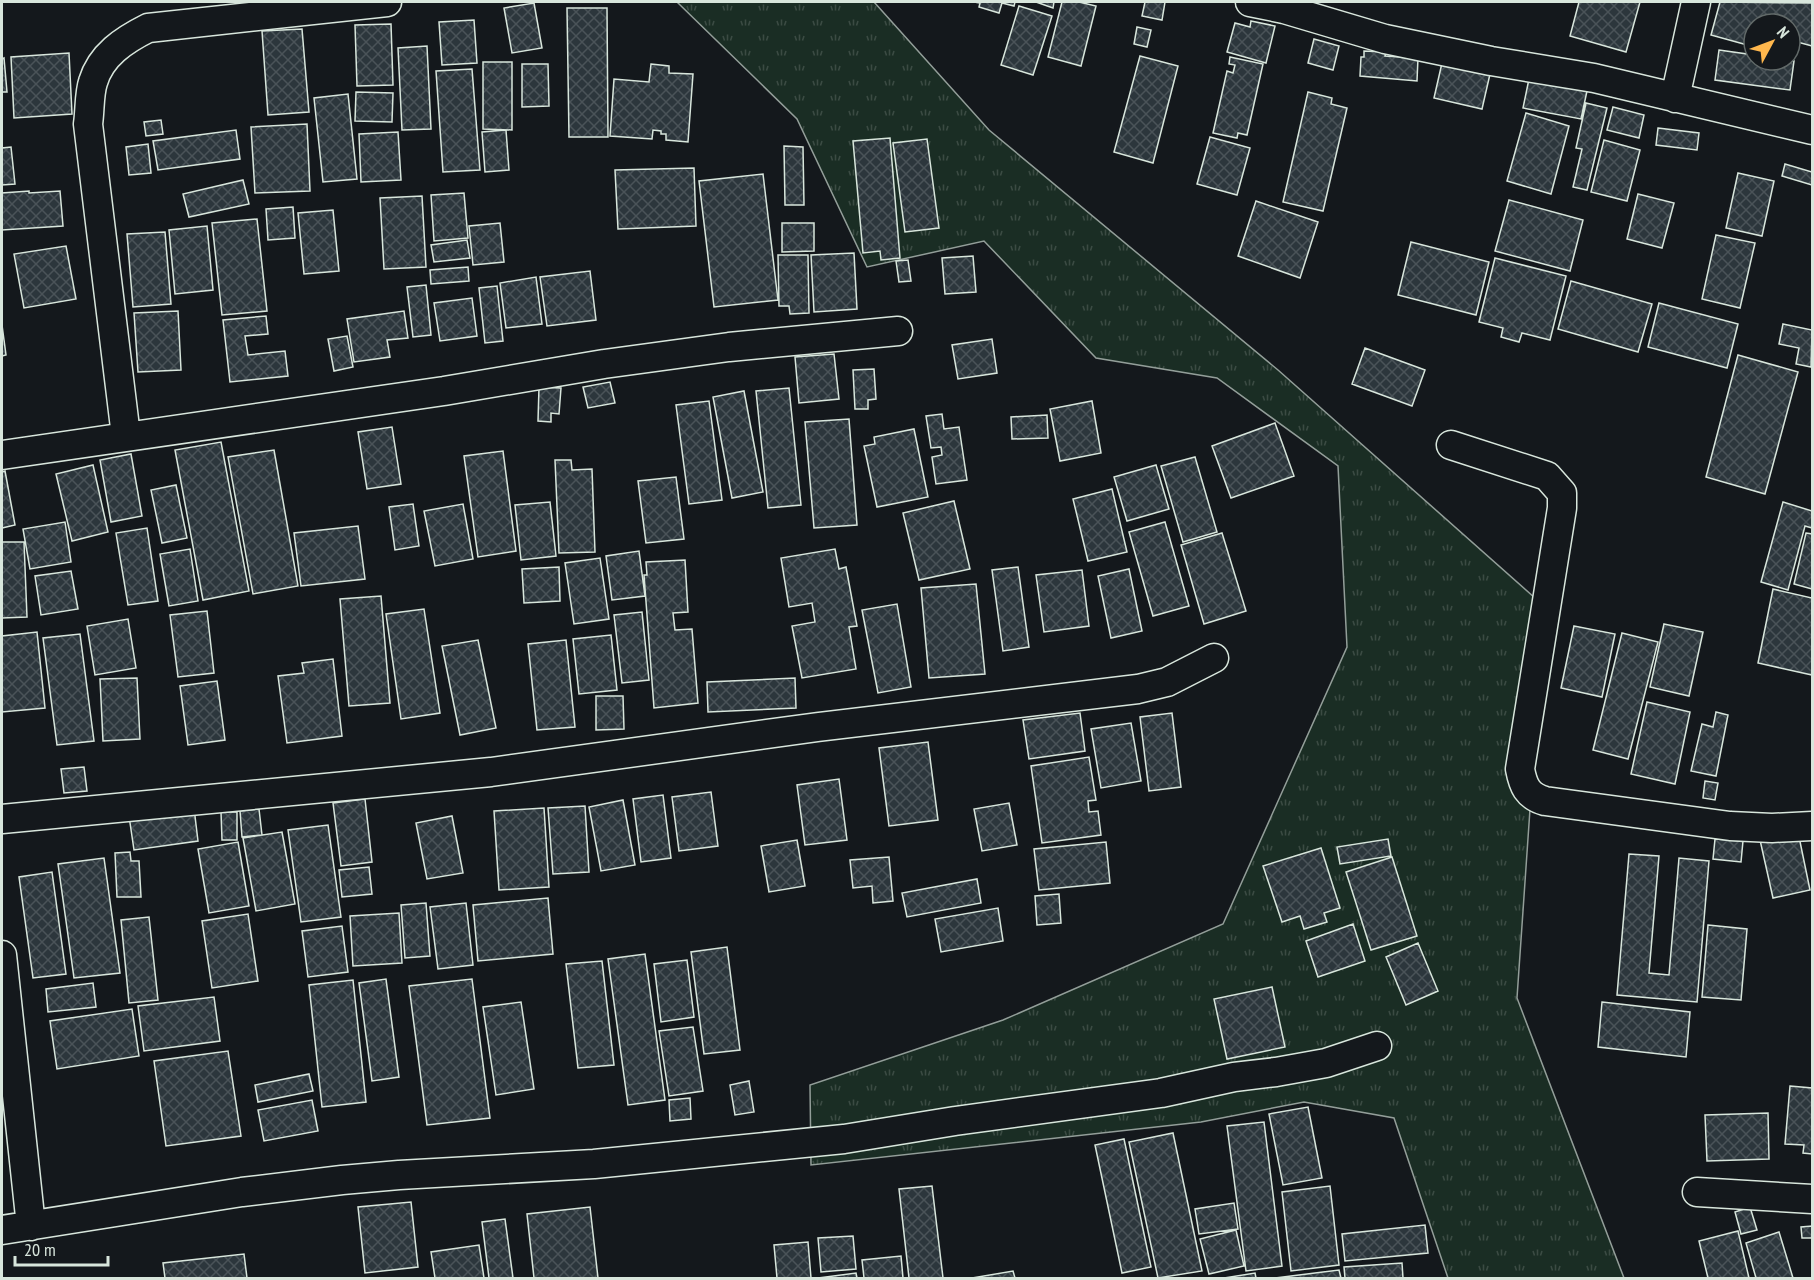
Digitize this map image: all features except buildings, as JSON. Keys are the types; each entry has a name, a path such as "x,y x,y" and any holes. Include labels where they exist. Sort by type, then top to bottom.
{"street":[{"path":"126,436 88,124 93,82 106,58 121,42 148,28 387,2"},
{"path":"1250,2 1285,5 1385,39 1491,61 1594,78 1812,130"},
{"path":"1675,98 1696,2"},
{"path":"2,455 444,391 604,364 729,347 898,331"},
{"path":"1451,445 1547,476 1563,493 1520,769 1522,784 1528,793 1536,799 1545,801 1730,826 1772,828 1812,826"},
{"path":"2,819 491,772 818,727 1138,689 1167,682 1214,658"},
{"path":"2,955 31,1226"},
{"path":"2,1230 242,1192 342,1180 594,1164 844,1139 955,1121 1161,1093 1234,1077 1326,1063 1377,1046"},
{"path":"1698,1192 1812,1199"}],"green space":[{"path":"677,2 874,2 989,130 1278,370 1544,606 1517,998 1624,1278 1448,1278 1394,1118 1304,1102 1201,1122 811,1165 810,1085 1003,1020 1223,924 1347,647 1338,466 1217,378 1096,358 984,241 867,267 797,119"}]}
